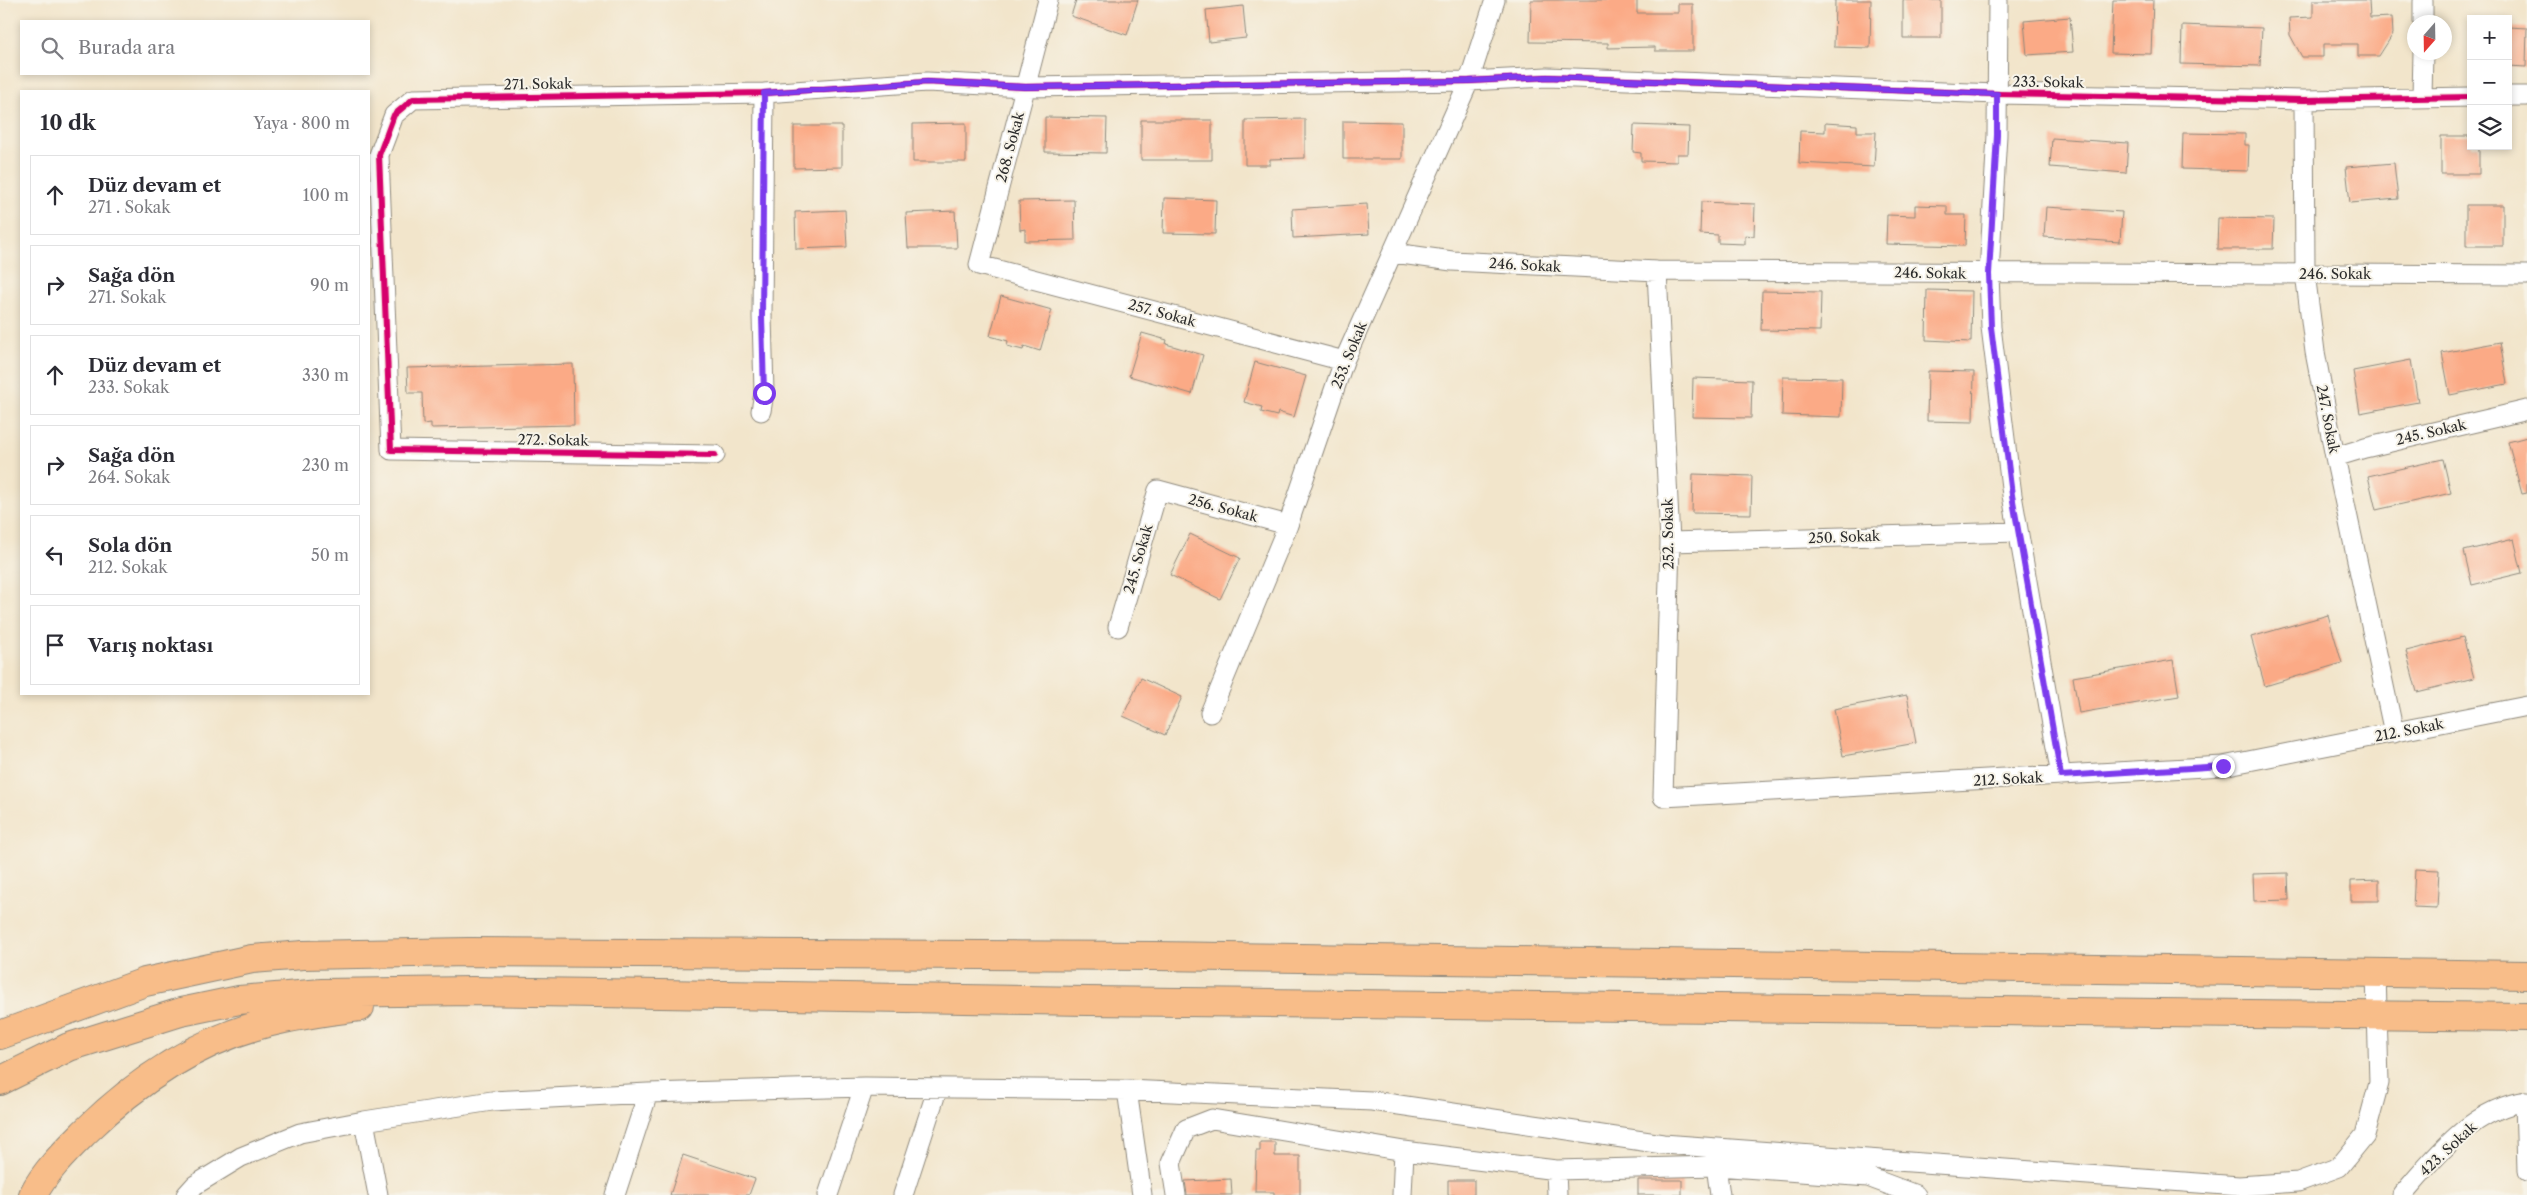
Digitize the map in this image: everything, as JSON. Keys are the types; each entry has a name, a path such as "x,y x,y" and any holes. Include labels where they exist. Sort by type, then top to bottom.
{"highway":[{"path":"1,1034 145,982 252,959 303,955 479,952 1155,956 2527,975"},
{"path":"33,1195 59,1160 111,1107 132,1089 198,1049 265,1023 307,1015 473,991"},
{"path":"0,1081 69,1047 108,1033 182,1012 239,1000 322,993 473,991 1087,1001 2527,1017"}],"street":[{"name":"268. Sokak","path":"979,265 1048,0"},
{"name":"253. Sokak","path":"1210,713 1288,526 1344,361 1394,253 1469,81 1495,0"},
{"path":"1998,0 1997,135 1989,274 1991,327 2018,532 2061,776"},
{"path":"2423,0 2423,15"},
{"path":"2422,60 2422,97"},
{"name":"233. Sokak","path":"1025,87 1469,81 1547,77 1997,94 2304,100 2467,97"},
{"name":"271. Sokak","path":"391,450 379,155 394,115 413,98 764,93 927,82 1025,87"},
{"path":"761,411 764,393 762,316 764,93"},
{"path":"2512,96 2527,96"},
{"name":"247. Sokak","path":"2304,100 2305,273 2315,352 2335,457 2394,733"},
{"name":"246. Sokak","path":"1394,253 1452,261 1657,271 1989,274 2305,273 2527,276"},
{"name":"257. Sokak","path":"979,265 1344,361"},
{"name":"252. Sokak","path":"1657,271 1670,542 1663,797"},
{"name":"245. Sokak","path":"2335,457 2527,410"},
{"name":"272. Sokak","path":"391,450 715,455"},
{"name":"245. Sokak","path":"1118,627 1158,490"},
{"name":"256. Sokak","path":"1158,490 1288,526"},
{"name":"250. Sokak","path":"1670,542 2018,532"},
{"name":"212. Sokak","path":"1663,797 2223,766 2527,706"},
{"path":"186,1195 195,1185 241,1157 300,1133 364,1121 492,1101 648,1093 864,1087 937,1090 1127,1090 1372,1101 1663,1144 2239,1186 2298,1182 2339,1167 2365,1136 2379,1084 2376,972"},
{"path":"828,1195 864,1087"},
{"path":"904,1195 937,1090"},
{"path":"1127,1090 1142,1195"},
{"path":"615,1195 648,1093"},
{"path":"2526,1101 2527,1171"},
{"name":"423. Sokak","path":"2402,1195 2449,1144 2472,1125 2488,1113 2526,1101"},
{"path":"1176,1195 1171,1163 1186,1129 1212,1119 1404,1151 1556,1170 1716,1166 1868,1177 1916,1195"},
{"path":"364,1121 378,1195"},
{"path":"1402,1195 1404,1151"},
{"path":"1716,1166 1720,1195"},
{"path":"1556,1170 1557,1195"}],"building":[{"path":"1076,0 1138,0 1127,35 1071,16"},
{"path":"1531,0 1637,0 1637,13 1678,13 1678,4 1693,4 1693,51 1655,51 1655,47 1608,48 1608,43 1530,42"},
{"path":"1835,0 1871,0 1870,48 1834,47"},
{"path":"1903,0 1941,0 1941,38 1903,38"},
{"path":"2113,0 2153,0 2151,54 2111,53"},
{"path":"2313,0 2369,0 2370,18 2392,17 2393,34 2379,56 2358,56 2358,44 2323,44 2323,57 2302,57 2290,35 2289,18 2313,17"},
{"path":"1243,6 1246,38 1209,42 1206,10"},
{"path":"2070,17 2073,52 2027,55 2024,21"},
{"path":"2182,25 2262,28 2260,66 2181,64"},
{"path":"2512,27 2527,28 2526,67 2512,66"},
{"path":"1045,117 1107,118 1106,153 1045,152"},
{"path":"1305,119 1305,158 1270,159 1270,165 1245,165 1245,120"},
{"path":"1141,120 1212,120 1212,160 1141,160"},
{"path":"1343,121 1402,122 1402,159 1343,159"},
{"path":"966,123 966,162 913,162 913,124"},
{"path":"1825,123 1857,125 1857,132 1876,132 1874,167 1799,163 1800,131 1825,132"},
{"path":"1634,125 1689,127 1688,154 1677,154 1677,162 1641,161 1641,153 1633,152"},
{"path":"794,126 842,126 842,167 794,168"},
{"path":"2183,133 2245,134 2245,145 2249,145 2248,171 2182,169"},
{"path":"2441,136 2467,136 2467,150 2479,150 2479,174 2441,174"},
{"path":"2052,138 2128,143 2126,173 2050,167"},
{"path":"2394,163 2398,199 2350,203 2346,167"},
{"path":"1164,198 1216,200 1215,234 1163,233"},
{"path":"1074,200 1075,240 1025,241 1025,229 1020,230 1019,201"},
{"path":"1701,202 1755,204 1754,236 1745,235 1745,244 1718,243 1718,235 1700,234"},
{"path":"1367,204 1369,234 1293,238 1292,209"},
{"path":"1915,205 1947,206 1947,215 1966,215 1965,246 1886,244 1887,215 1915,216"},
{"path":"2466,205 2503,205 2503,246 2466,246"},
{"path":"2046,207 2122,212 2120,242 2044,237"},
{"path":"845,210 847,247 796,249 795,212"},
{"path":"955,211 957,248 908,248 906,213"},
{"path":"2218,218 2274,219 2273,249 2217,249"},
{"path":"1927,290 1972,291 1971,342 1926,340"},
{"path":"1762,291 1821,292 1820,331 1761,330"},
{"path":"1001,296 1052,310 1040,351 1024,346 1023,350 1007,346 1008,341 990,336"},
{"path":"1142,333 1167,340 1166,344 1203,355 1192,394 1129,376"},
{"path":"2500,342 2507,384 2450,395 2442,353"},
{"path":"2411,360 2418,402 2360,413 2353,371"},
{"path":"1255,362 1306,376 1294,417 1278,412 1277,416 1261,412 1262,407 1244,402"},
{"path":"573,364 574,425 431,428 431,423 423,424 422,393 408,393 407,368"},
{"path":"1928,371 1974,372 1973,422 1927,421"},
{"path":"1783,377 1842,378 1841,417 1782,415"},
{"path":"1693,378 1752,380 1751,418 1692,417"},
{"path":"2527,437 2527,493 2522,494 2508,442"},
{"path":"2443,459 2451,493 2376,510 2368,476"},
{"path":"1693,474 1752,476 1751,514 1692,513"},
{"path":"1190,534 1240,558 1220,599 1170,575"},
{"path":"2514,539 2522,573 2472,585 2464,551"},
{"path":"2328,615 2342,663 2265,686 2251,637"},
{"path":"2463,637 2474,678 2417,692 2406,651"},
{"path":"2173,660 2179,696 2079,713 2073,677"},
{"path":"1141,678 1182,697 1165,735 1123,716"},
{"path":"1907,695 1916,743 1843,756 1834,709"},
{"path":"2415,869 2439,870 2437,908 2413,907"},
{"path":"2288,873 2289,900 2254,901 2253,874"},
{"path":"2379,880 2379,901 2351,901 2351,881"},
{"path":"1260,1142 1275,1142 1275,1156 1300,1156 1300,1195 1274,1195 1274,1192 1255,1192 1256,1151 1260,1151"},
{"path":"683,1155 755,1179 749,1195 670,1195"},
{"path":"1231,1179 1232,1195 1187,1195 1185,1181"},
{"path":"1448,1180 1474,1180 1474,1195 1448,1195"},
{"path":"1638,1180 1682,1180 1682,1195 1638,1195"}],"cycle path":[{"path":"715,455 391,450 379,155 394,115 413,99 764,93 927,82 1025,87 1469,81 1547,77 1997,94 2304,100 2467,97"}],"route":[{"path":"764,393 762,316 764,93 927,82 1025,87 1469,81 1547,77 1997,94 1997,135 1989,274 1991,327 2012,495 2061,776 2223,766"}]}
